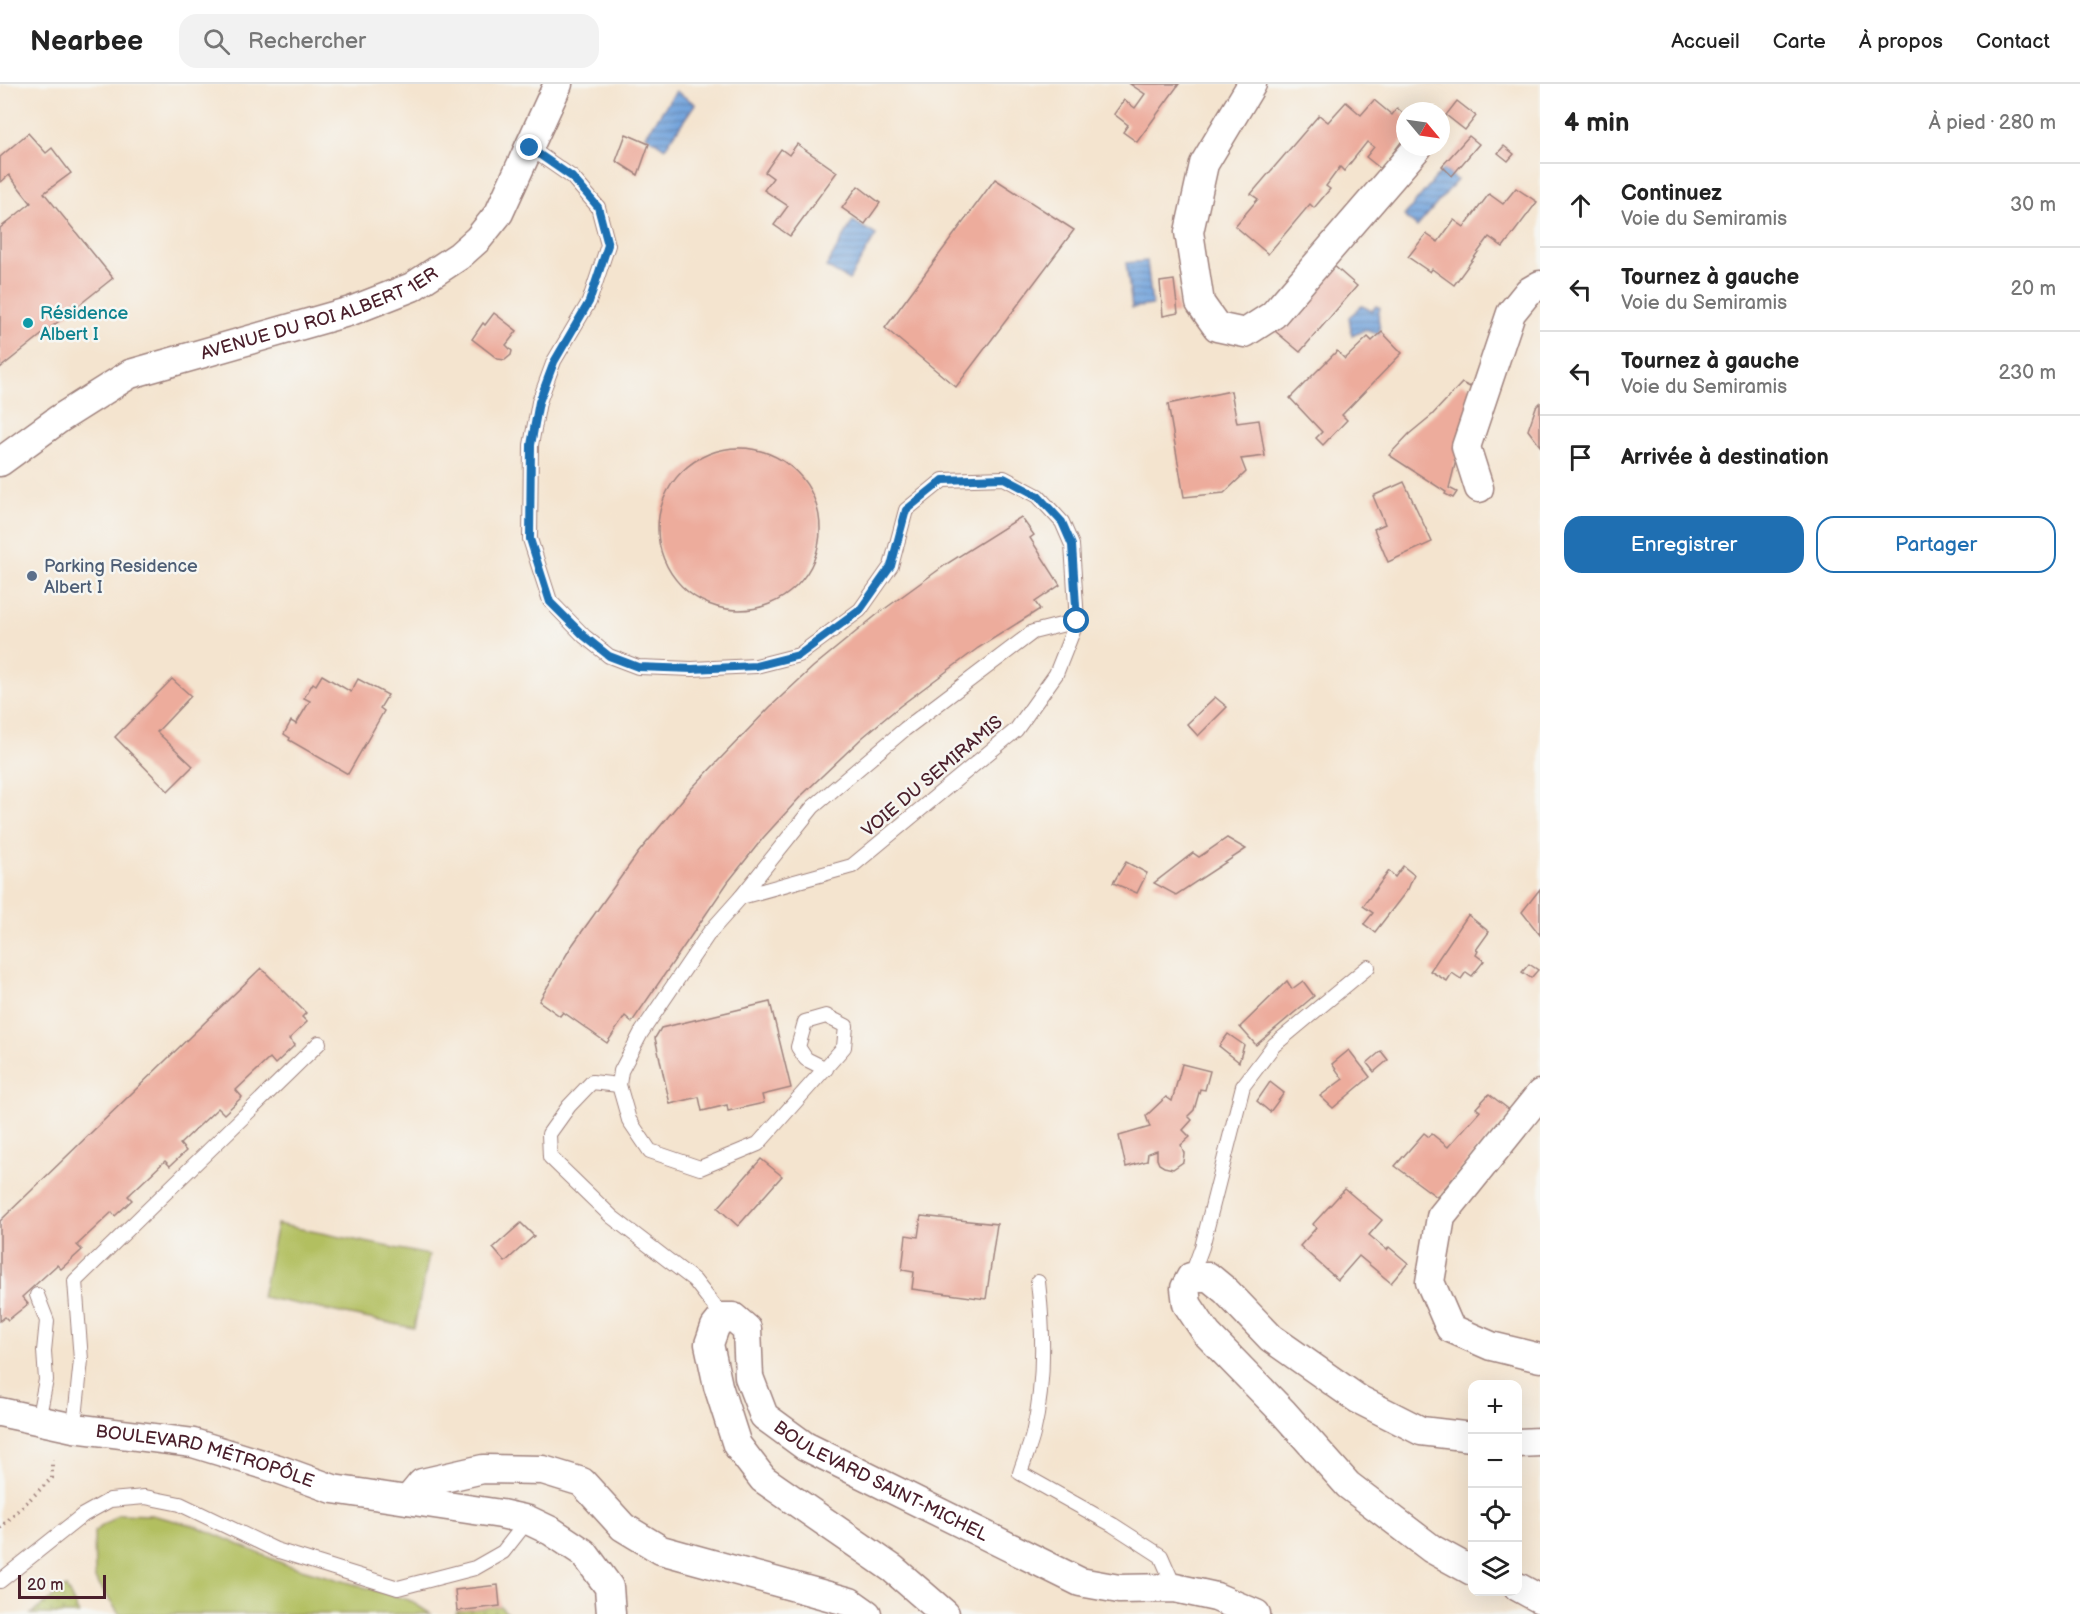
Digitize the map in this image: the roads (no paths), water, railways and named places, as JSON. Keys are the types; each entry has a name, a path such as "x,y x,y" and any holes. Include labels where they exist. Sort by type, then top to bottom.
{"street":[{"name":"AVENUE DU ROI ALBERT 1ER","path":"0,462 59,419 130,374 351,311 412,287 459,256 478,239 499,213 558,84"},
{"path":"1252,84 1203,164 1189,232 1200,303 1217,327 1245,333 1274,315 1410,156"},
{"path":"1479,488 1466,447 1511,313 1528,292 1540,285"},
{"path":"1540,1094 1441,1217 1430,1282 1450,1328 1491,1346 1540,1358"},
{"path":"1468,1436 1421,1431 1358,1399 1270,1338 1226,1291 1209,1277 1191,1277 1185,1288 1186,1304 1207,1334 1283,1412 1348,1485 1432,1549 1468,1568"},
{"path":"723,1317 715,1327 709,1344 718,1386 737,1445 763,1479 892,1569 945,1614"},
{"name":"BOULEVARD SAINT-MICHEL","path":"723,1317 733,1317 747,1329 749,1377 764,1416 805,1446 1080,1582 1119,1589 1175,1588 1216,1597 1256,1614"},
{"name":"BOULEVARD MÉTROPÔLE","path":"0,1412 74,1428 193,1443 278,1469 333,1489 528,1520 551,1531 584,1553 609,1587 610,1614"},
{"path":"1522,1443 1540,1442"},
{"path":"408,1500 422,1483 483,1469 543,1470 582,1482 623,1527 661,1550 850,1602 867,1614"},
{"path":"1522,1589 1540,1599"}],"lane":[{"name":"VOIE DU SEMIRAMIS","path":"530,148 572,177 598,207 608,245 589,302 554,362 539,402 531,445 530,539 550,602 584,636 609,656 638,667 692,669 756,666 799,655 860,610 891,566 906,510 943,480 1004,478 1038,496 1062,522 1072,545 1077,621 1056,674 1016,730 852,867 741,897"},
{"path":"826,1070 758,1143 700,1168 650,1151 629,1120 619,1085 621,1071 641,1033 709,933 813,807 905,729 1033,632 1077,621"},
{"path":"1191,1277 1202,1247 1243,1086 1274,1045 1368,967"},
{"path":"74,1428 81,1360 75,1281 319,1043"},
{"path":"619,1085 592,1082 569,1106 549,1134 550,1157 612,1218 694,1280 723,1317"},
{"path":"1038,1282 1043,1325 1041,1395 1033,1435 1020,1473 1113,1525 1161,1556 1175,1588"},
{"path":"37,1295 46,1321 44,1350 46,1380 38,1421"},
{"path":"0,1581 83,1515 110,1500 145,1497 180,1504 276,1550 398,1587 475,1568 503,1552 528,1520"}],"water":[{"path":"676,91 695,104 665,148 646,135"},
{"path":"1443,169 1457,180 1417,227 1404,216"},
{"path":"853,221 876,235 849,280 826,267"},
{"path":"1147,261 1152,305 1132,308 1126,263"},
{"path":"1362,306 1372,311 1376,306 1380,308 1379,334 1364,330 1352,336 1349,317"},
{"path":"731,496 736,496 740,519 730,535 733,542 742,549 753,545 757,540 757,528 768,521 792,515 806,516 806,534 802,551 794,566 783,578 769,587 753,591 736,589 713,576 699,557 695,537 702,518 709,508"}],"place":[{"name":"Résidence Albert I","path":"28,323"},
{"name":"Parking Residence Albert I","path":"32,576"}]}
